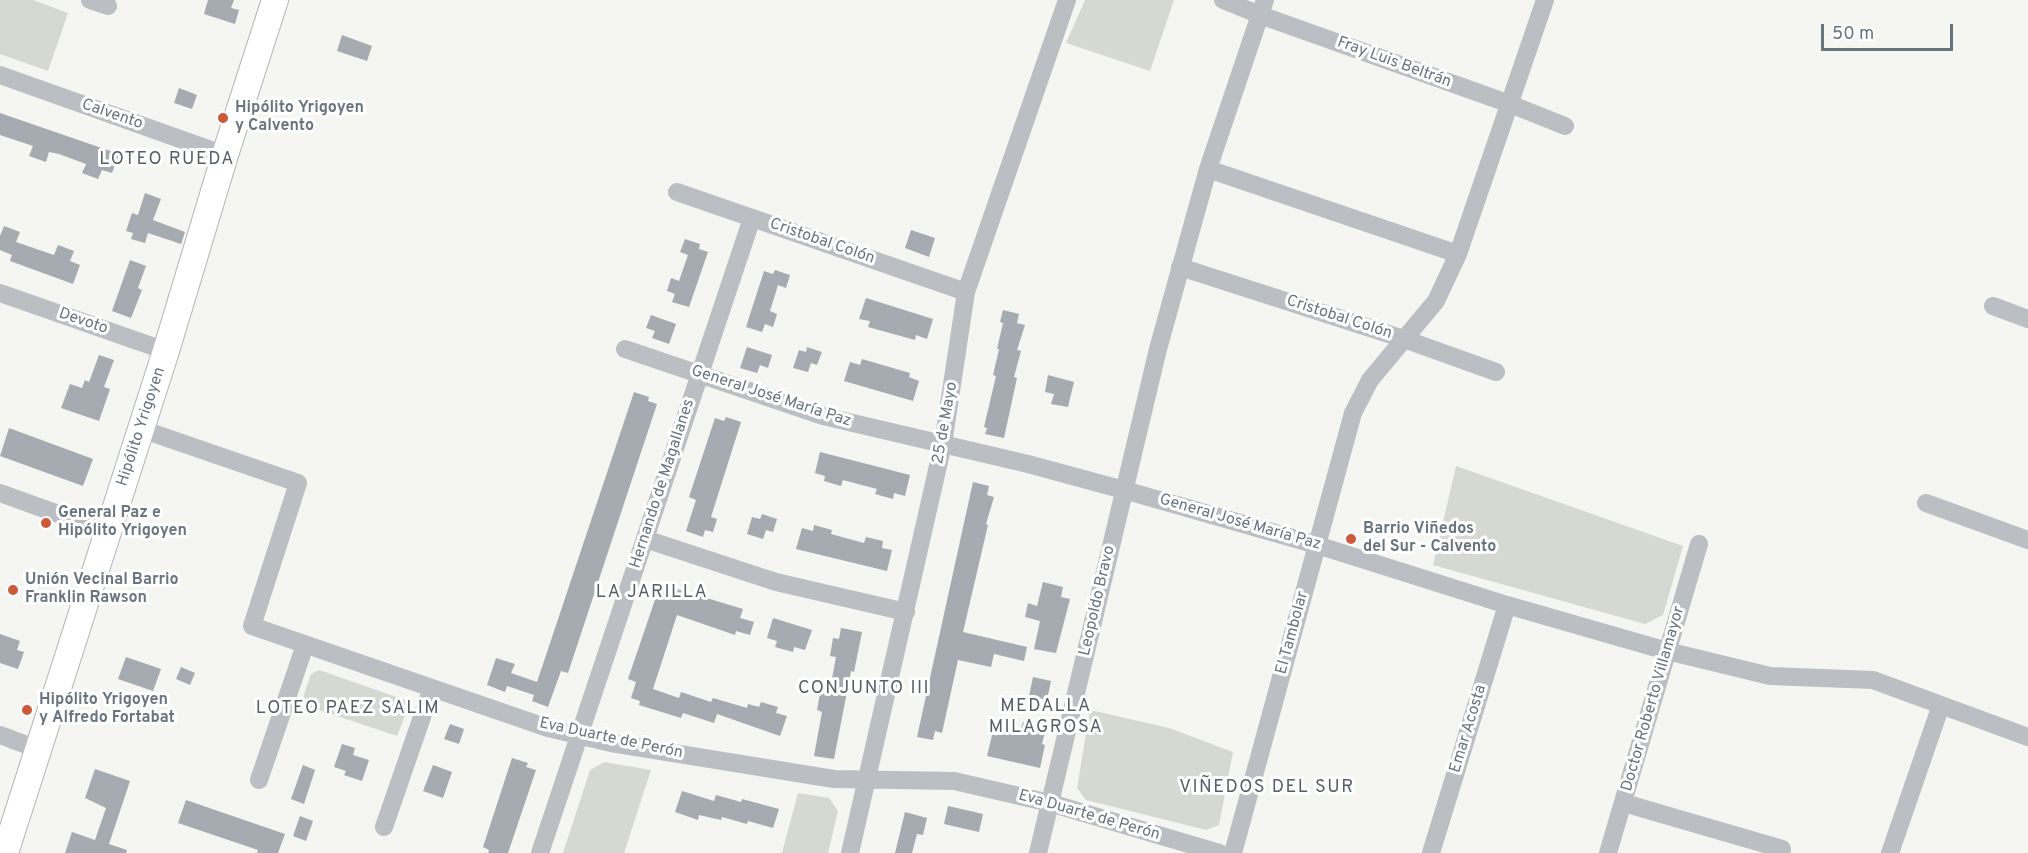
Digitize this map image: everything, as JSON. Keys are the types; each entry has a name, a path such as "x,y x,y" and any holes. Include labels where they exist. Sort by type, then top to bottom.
{"main road":[{"name":"Hipólito Yrigoyen","path":"5,853 166,351 225,154 275,0"}],"street":[{"name":"25 de Mayo","path":"850,853 944,444 966,292 1067,0"},
{"name":"Fray Luis Beltrán","path":"1223,0 1262,8 1565,126"},
{"name":"El Tambolar","path":"1233,853 1353,413 1370,380 1436,301 1458,254 1545,0"},
{"name":"Leopoldo Bravo","path":"1038,853 1124,490 1180,267 1208,169 1262,8"},
{"name":"Calvento","path":"0,75 225,154"},
{"path":"1208,169 1458,254"},
{"name":"Cristobal Colón","path":"677,192 966,292"},
{"name":"Hernando de Magallanes","path":"540,853 752,218"},
{"name":"Cristobal Colón","path":"1180,267 1404,339 1496,372"},
{"name":"Devoto","path":"0,293 166,351"},
{"path":"1993,306 2028,319"},
{"name":"General José María Paz","path":"625,350 823,416 1124,490 1317,545 1507,605 1667,651 1770,676 1848,677 1873,680 2028,737"},
{"name":"Eva Duarte de Perón","path":"141,429 298,483 252,626 548,728 612,743 834,779 954,781 1050,803 1220,853"},
{"path":"0,493 108,532"},
{"path":"1926,503 2028,540"},
{"path":"645,539 776,582 906,612"},
{"name":"Doctor Roberto Villamayor","path":"1608,853 1699,544"},
{"name":"Emar Acosta","path":"1431,853 1507,605"},
{"path":"259,780 305,645"},
{"path":"384,828 432,688"},
{"path":"1890,853 1941,705"},
{"path":"0,735 37,749"},
{"path":"1624,803 1782,849"}],"shaded area":[{"path":"0,0 33,0 68,13 48,71 0,54"},
{"path":"1085,0 1174,0 1150,71 1066,43"},
{"path":"1456,466 1683,546 1663,615 1645,624 1433,565"},
{"path":"319,670 405,700 408,708 397,736 301,704 311,674"},
{"path":"1090,710 1169,728 1233,752 1219,825 1206,830 1086,800 1077,788"},
{"path":"604,762 651,770 624,853 563,853 590,770"},
{"path":"798,793 829,798 838,811 828,853 782,853"}],"building":[{"path":"208,0 234,0 231,8 239,10 235,24 204,14"},
{"path":"342,35 372,46 367,61 337,51"},
{"path":"179,88 197,95 192,109 174,103"},
{"path":"0,113 119,154 112,173 102,170 98,179 82,173 86,164 59,154 49,152 46,162 29,156 33,146 0,135"},
{"path":"145,193 161,199 153,220 185,232 181,244 148,233 145,243 131,239 133,233 126,231 132,213 138,215"},
{"path":"4,226 20,232 16,242 54,255 58,245 74,251 70,261 80,265 73,284 10,261 12,255 0,250 0,236"},
{"path":"911,230 935,238 929,257 905,248"},
{"path":"685,239 700,244 699,249 708,252 689,307 672,302 675,294 667,291 671,278 679,281 688,255 680,252"},
{"path":"130,260 146,266 138,288 142,290 131,318 112,311"},
{"path":"775,270 790,275 786,288 778,285 770,311 777,314 773,327 765,324 762,332 746,327 764,271 773,274"},
{"path":"866,298 933,319 927,339 916,335 915,340 868,327 870,321 859,319"},
{"path":"1003,310 1019,314 1017,323 1025,325 1017,350 1021,351 1014,377 1017,378 1004,438 985,434 987,428 984,427 996,376 993,375 1003,323 1000,322"},
{"path":"651,315 676,324 669,344 652,338 655,331 646,328"},
{"path":"747,347 772,355 768,368 760,365 757,373 740,368"},
{"path":"807,347 822,352 817,365 811,363 808,372 793,368 799,350 806,352"},
{"path":"99,355 114,360 104,387 110,389 99,421 61,408 70,384 82,388 85,380 89,382"},
{"path":"862,359 910,373 909,377 919,381 913,401 844,381 850,362 860,365"},
{"path":"1048,375 1074,382 1068,407 1051,404 1054,394 1045,392"},
{"path":"634,392 649,397 648,401 657,404 568,673 561,671 548,707 532,701 534,695 507,686 505,692 487,685 496,658 515,664 511,673 537,682"},
{"path":"726,417 741,422 711,517 717,519 713,532 705,530 703,537 686,531 696,500 689,497 715,418 724,421"},
{"path":"9,428 93,459 83,486 0,456"},
{"path":"820,452 910,475 905,496 894,493 893,499 875,494 877,489 843,480 841,486 824,481 825,476 815,473"},
{"path":"973,482 989,486 987,495 994,497 963,632 1027,647 1024,661 994,654 991,667 958,660 942,733 935,731 933,740 917,737"},
{"path":"762,514 777,519 773,532 766,530 763,539 747,534 752,517 760,519"},
{"path":"814,525 832,530 831,534 864,543 866,537 883,541 882,548 892,550 887,571 796,549 802,528 813,531"},
{"path":"1043,582 1063,587 1061,597 1070,599 1056,653 1034,649 1040,621 1025,617 1028,603 1037,606"},
{"path":"670,587 743,609 740,618 754,622 750,635 736,631 735,635 677,615 653,689 679,698 681,692 711,702 713,698 747,708 748,704 759,707 761,702 778,707 776,713 787,716 780,736 717,714 714,723 683,713 681,718 639,705 640,701 631,698 636,682 628,679 659,588 668,591"},
{"path":"773,618 812,630 805,650 794,647 793,652 775,647 777,641 767,638"},
{"path":"841,628 862,632 854,672 851,671 834,759 814,756 822,712 817,710 820,693 826,694 828,683 831,684 836,657 830,656 833,638 839,639"},
{"path":"0,634 20,641 17,650 24,652 18,669 0,663"},
{"path":"126,657 161,669 153,691 118,679"},
{"path":"181,667 195,673 190,685 176,679"},
{"path":"1033,677 1051,681 1047,700 1029,696"},
{"path":"1023,722 1046,728 1040,768 987,756 995,723 1021,729"},
{"path":"450,724 464,729 459,744 444,739"},
{"path":"342,744 355,748 353,755 369,760 362,781 344,775 346,771 334,767"},
{"path":"512,758 528,763 526,767 536,770 508,853 488,853 489,850 483,847"},
{"path":"303,765 315,770 304,804 291,799"},
{"path":"433,765 452,772 443,798 423,791"},
{"path":"95,769 130,781 109,844 127,850 126,853 65,853 72,832 95,840 106,808 85,798"},
{"path":"682,791 714,801 716,795 779,809 773,828 722,817 721,820 699,815 698,820 675,812"},
{"path":"186,800 285,834 278,853 257,853 258,850 178,823"},
{"path":"948,806 983,814 979,832 944,824"},
{"path":"905,812 927,818 923,835 917,834 912,853 895,853"},
{"path":"300,816 313,821 306,841 293,836"}],"place":[{"name":"Hipólito Yrigoyen y Calvento","path":"223,118"},
{"name":"General Paz e Hipólito Yrigoyen","path":"46,523"},
{"name":"Barrio Viñedos del Sur - Calvento","path":"1351,539"},
{"name":"Unión Vecinal Barrio Franklin Rawson","path":"13,590"},
{"name":"Hipólito Yrigoyen y Alfredo Fortabat","path":"27,710"}],"district":[{"name":"LOTEO RUEDA","path":"167,160"},
{"name":"LA JARILLA","path":"652,593"},
{"name":"CONJUNTO III","path":"864,689"},
{"name":"LOTEO PAEZ SALIM","path":"348,709"},
{"name":"MEDALLA MILAGROSA","path":"1046,717"},
{"name":"VIÑEDOS DEL SUR","path":"1267,788"}]}
